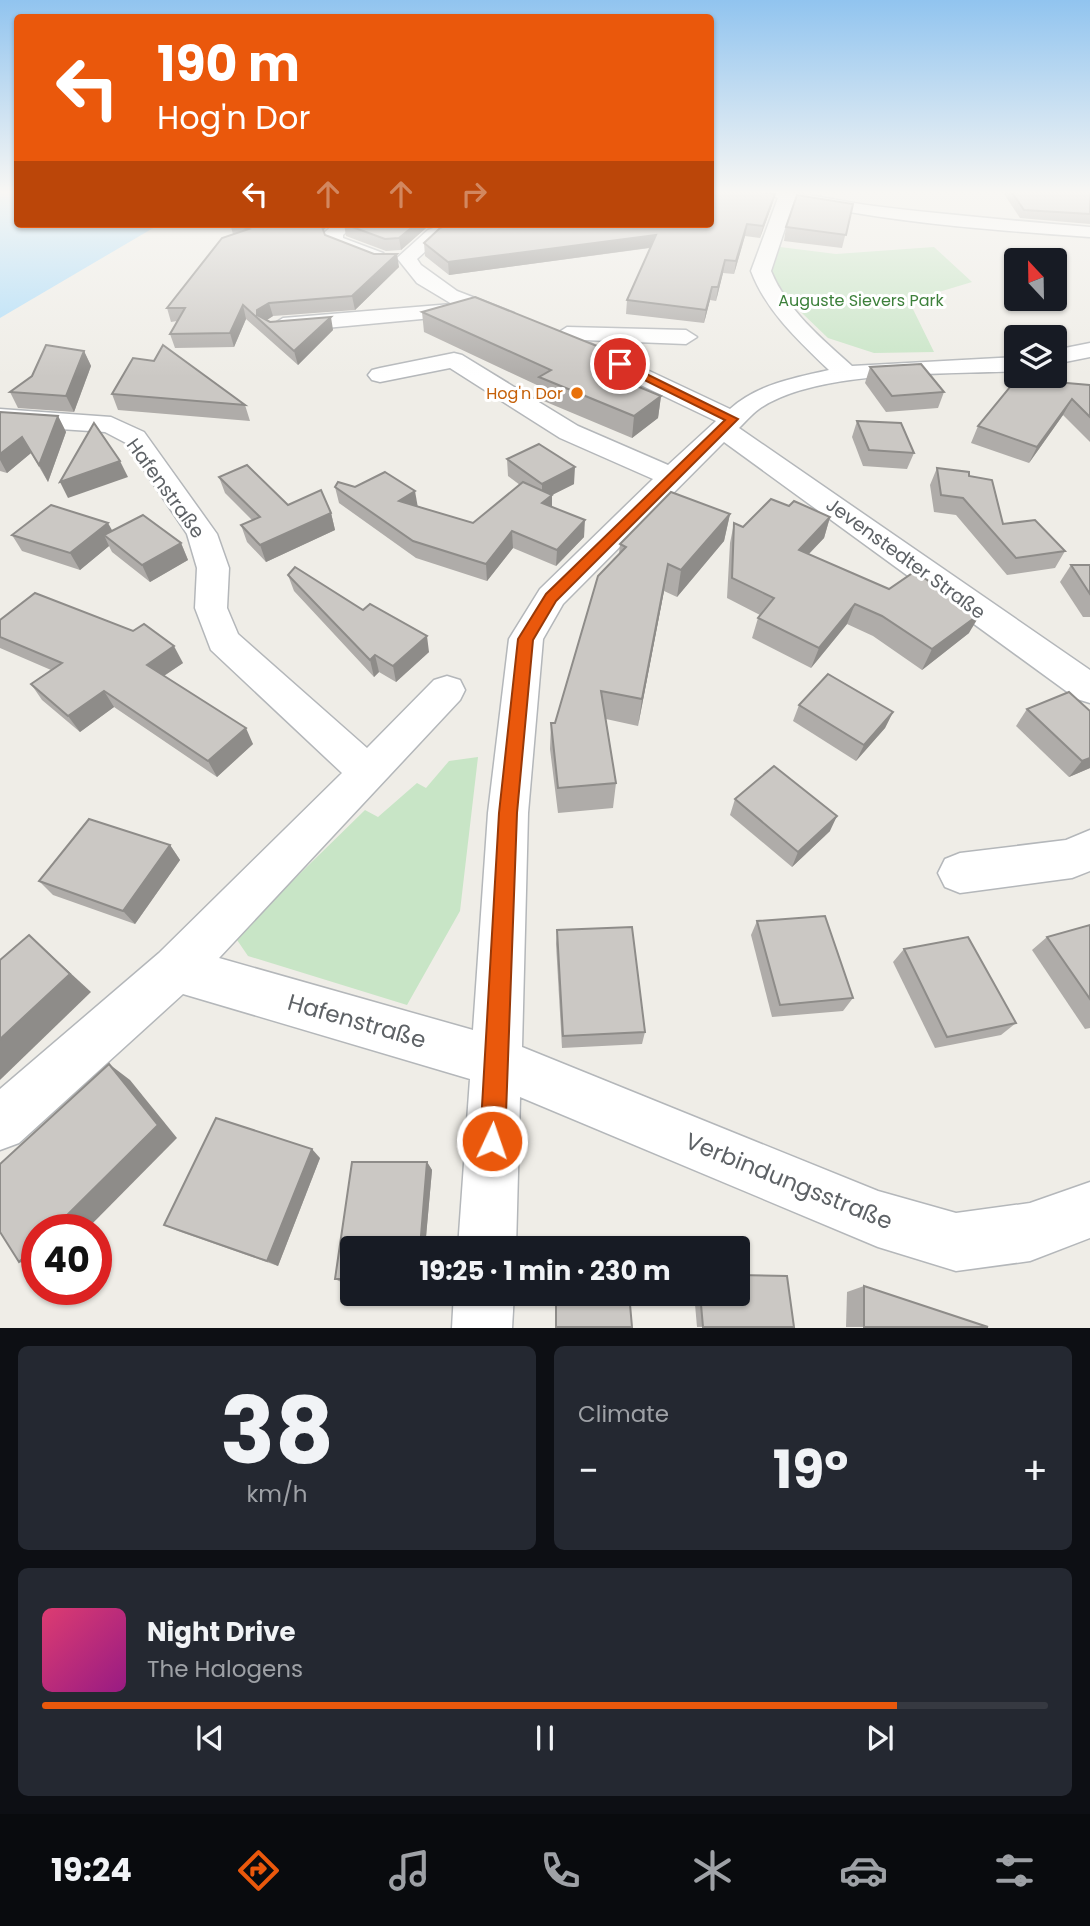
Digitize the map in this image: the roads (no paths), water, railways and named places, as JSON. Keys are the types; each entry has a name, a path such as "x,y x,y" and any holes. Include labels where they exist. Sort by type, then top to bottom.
{"street":[{"path":"366,253 384,260 407,258 413,253"},
{"path":"766,253 761,271 768,289 803,333 846,373"},
{"path":"407,258 425,281 478,308 524,325"},
{"path":"273,326 478,308"},
{"path":"686,337 547,334 620,364 727,423"},
{"path":"1067,355 1088,352"},
{"path":"380,375 454,360 569,432 671,477"},
{"path":"488,1236 508,813 526,639 551,597 671,477 750,404 781,389 846,373 1004,365"},
{"name":"Hafenstraße","path":"0,417 111,425 135,438 202,534 213,568 211,608 223,641 368,773"},
{"name":"Jevenstedter Straße","path":"727,423 1090,690"},
{"path":"0,1125 176,969 447,690"},
{"path":"960,873 1072,859 1090,849"},
{"name":"Hafenstraße","path":"176,969 497,1062"},
{"name":"Verbindungsstraße","path":"497,1062 878,1219 956,1242 1030,1232 1090,1210"},
{"path":"482,1328 483,1306"}],"water":[{"path":"0,253 111,253 0,318"}],"place":[{"name":"Hog'n Dor","path":"577,393"}],"park label":[{"name":"Auguste Sievers Park","path":"861,300"}]}
